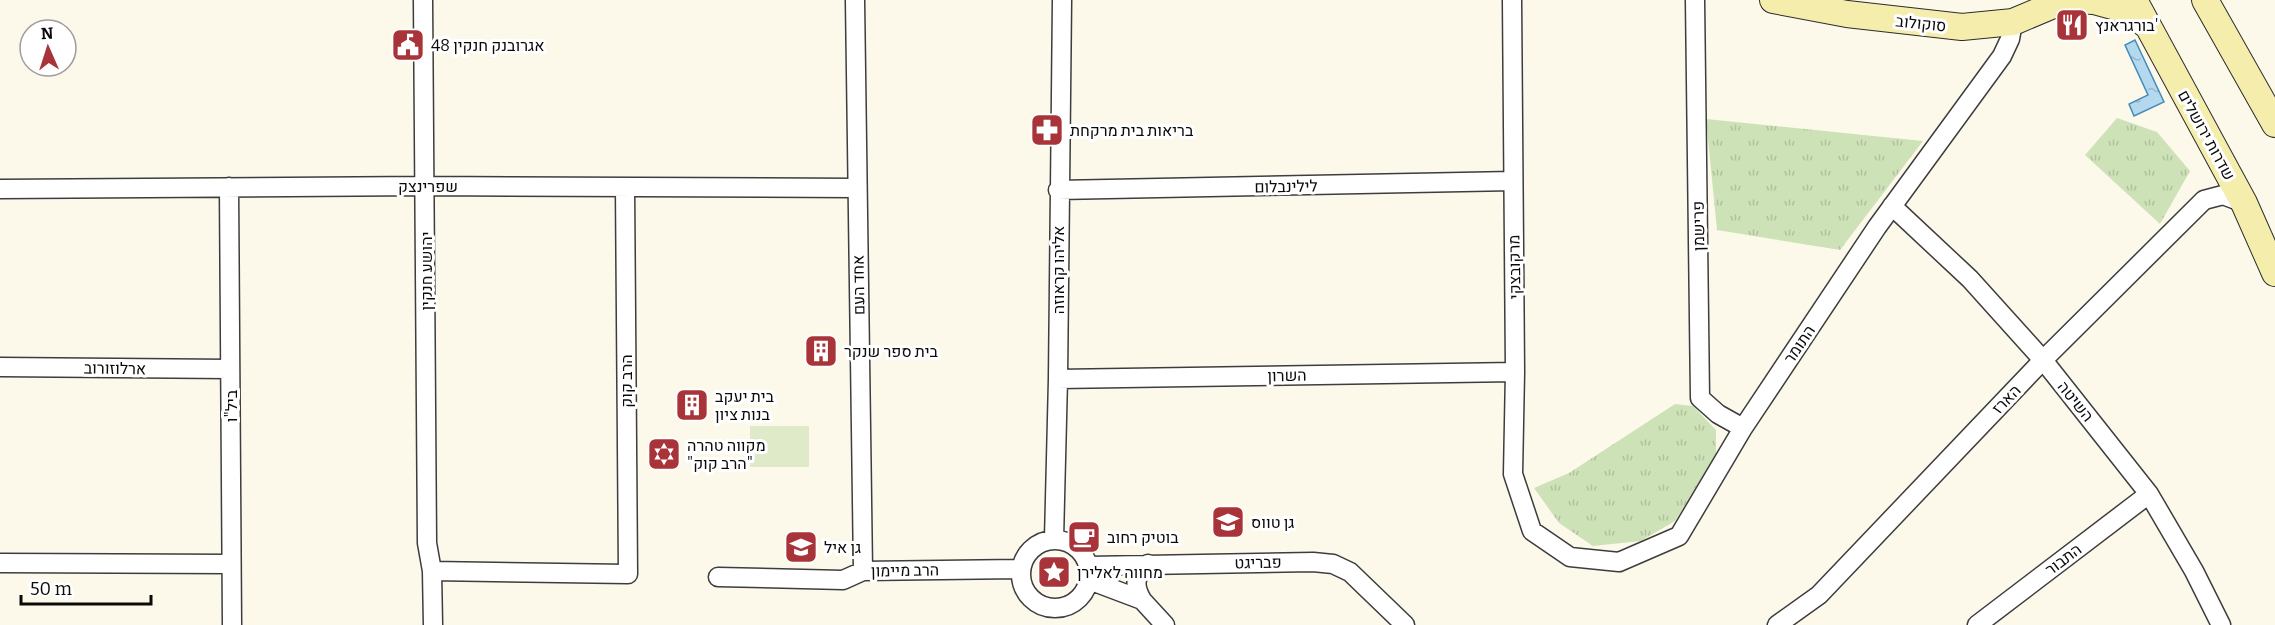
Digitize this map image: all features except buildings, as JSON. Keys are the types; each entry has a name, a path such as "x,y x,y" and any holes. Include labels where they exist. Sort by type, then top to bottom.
{"main road":[{"name":"סוקולוב","path":"1773,0 1847,14 1962,27 2013,22 2065,0"},
{"path":"2065,0 2094,1 2127,10 2149,27"},
{"name":"שדרות ירושלים","path":"2134,0 2244,203 2275,273"},
{"path":"2205,0 2275,124"}],"street":[{"name":"יהושע חנקין","path":"423,0 427,543 432,571 433,625"},
{"name":"אחד העם","path":"855,0 863,571"},
{"name":"אליהו קראוזה","path":"1054,539 1062,0"},
{"name":"מרקובצקי","path":"1512,0 1515,372 1513,474 1532,531"},
{"name":"פרישמן","path":"1695,0 1700,398 1718,414 1743,428"},
{"name":"התומר","path":"1532,531 1570,557 1619,562 1679,536 1743,428 1892,207 2002,56 2010,39 2013,22"},
{"name":"לילינבלום","path":"1058,190 1513,181"},
{"name":"שפרינצק","path":"0,189 425,186 856,188"},
{"name":"ביל\"ו","path":"230,187 232,625"},
{"name":"הרב קוק","path":"432,571 628,574 625,187"},
{"name":"הארז","path":"1777,625 1819,595 2043,360 2204,200 2223,195 2244,203"},
{"name":"השיטה","path":"1892,207 1970,279 2043,360 2149,494 2194,572 2221,625"},
{"name":"ארלוזורוב","path":"0,367 230,369"},
{"name":"השרון","path":"1058,379 1515,372"},
{"name":"התבור","path":"1977,625 2149,494"},
{"path":"1054,539 1066,541 1076,547 1084,555 1089,573 1080,598 1062,607 1052,616 1025,590 1021,580 1021,569 1025,557 1032,548 1054,539"},
{"name":"יהושע חנקין","path":"422,625 421,572 427,543"},
{"name":"פבריגט","path":"1089,573 1148,564 1313,562 1333,564 1350,572 1405,625"},
{"path":"0,563 231,564"},
{"path":"1148,564 1135,579 1137,590 1142,600 1165,625"},
{"name":"הרב מיימון","path":"718,577 843,580 863,571 1021,569"},
{"path":"1089,573 1142,600"}],"green space":[{"path":"2117,118 2157,132 2190,171 2160,224 2085,155"},
{"path":"1706,119 1923,141 1840,250 1717,230"},
{"path":"1675,404 1693,406 1716,430 1716,455 1675,521 1641,541 1593,546 1559,523 1534,488 1569,473"},
{"path":"750,426 809,426 809,467 750,467"}],"water":[{"path":"2135,40 2164,102 2134,116 2129,104 2148,95 2125,45"}],"place":[{"name":"בורגראנץ'","path":"2072,25"},
{"name":"אגרובנק חנקין 48","path":"408,45"},
{"name":"בריאות בית מרקחת","path":"1047,130"},
{"name":"בית ספר שנקר","path":"821,351"},
{"name":"בית יעקב בנות ציון","path":"692,405"},
{"name":"מקווה טהרה \"הרב קוק\"","path":"664,454"},
{"name":"גן טווס","path":"1228,522"},
{"name":"בוטיק רחוב","path":"1084,537"},
{"name":"גן איל","path":"801,547"},
{"name":"מחווה לאלירן","path":"1054,572"}]}
